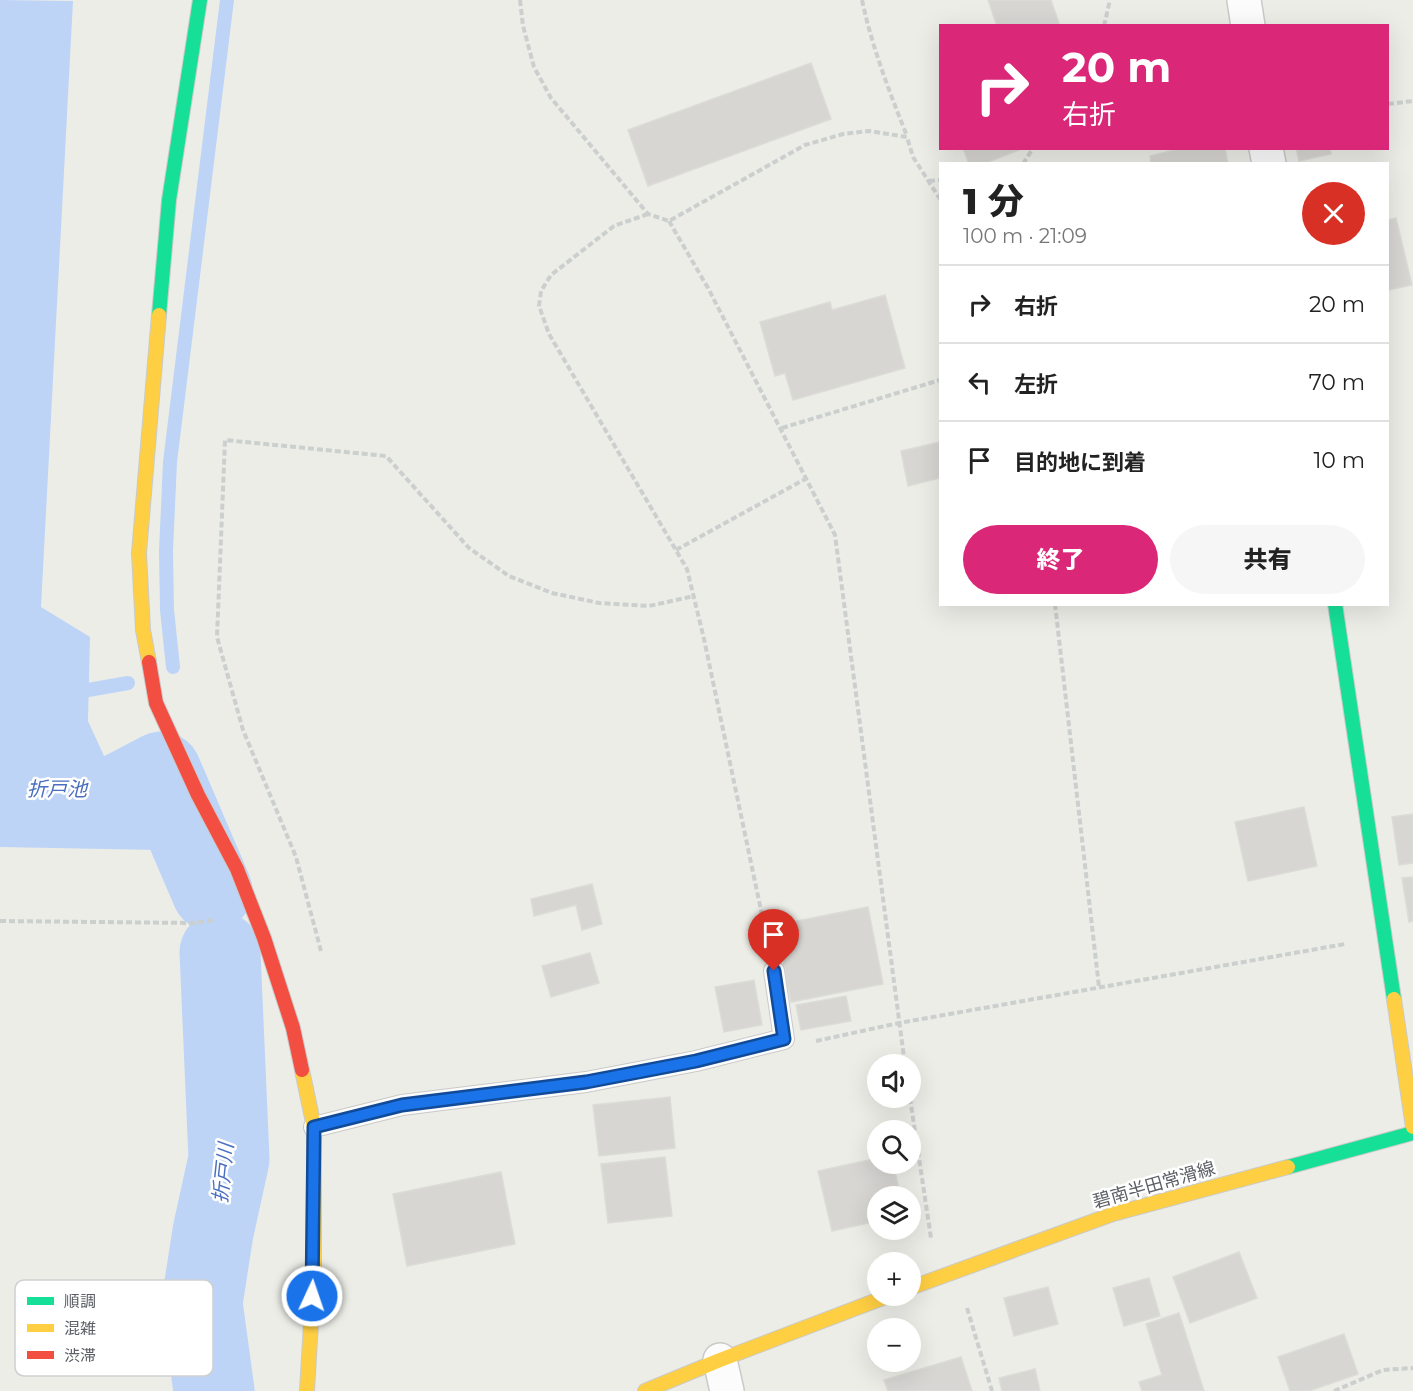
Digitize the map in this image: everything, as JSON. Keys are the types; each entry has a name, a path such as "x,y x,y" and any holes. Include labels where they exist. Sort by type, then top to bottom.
{"street":[{"path":"200,0 169,200 139,553 143,630 156,703 198,795 237,869 264,938 293,1028 314,1127 314,1272 307,1391"},
{"path":"1244,0 1248,24"},
{"path":"1335,606 1413,1127"},
{"name":"碧南半田常滑線","path":"921,1284 1113,1214 1413,1133"},
{"path":"645,1391 724,1375 867,1306"}],"lane":[{"path":"314,1127 402,1105 586,1082 696,1061 784,1039 774,971"}],"path":[{"path":"520,0 523,26 534,68 551,98 648,214 669,220 708,288 836,535 903,1054"},
{"path":"862,0 868,30 913,157 939,197"},
{"path":"1104,24 1110,0"},
{"path":"1389,104 1413,101"},
{"path":"669,220 805,145 843,134 869,131 907,136"},
{"path":"929,181 939,180"},
{"path":"648,214 614,226 551,276 541,291 538,306 549,334 687,569 774,971"},
{"path":"782,428 939,380"},
{"path":"321,951 296,857 243,730 217,637 225,440 386,456 469,548 509,576 552,592 599,603 650,606 694,596"},
{"path":"676,550 807,478"},
{"path":"1055,606 1099,987"},
{"path":"0,921 193,923 253,913"},
{"path":"784,1039 802,1044 899,1023 1384,937"},
{"path":"911,1108 932,1246 940,1277"},
{"path":"956,1271 992,1391"},
{"path":"1334,1391 1383,1370 1413,1368"}],"water":[{"name":"折戸池","path":"0,0 73,1 41,607 90,637 88,721 121,793 158,850 0,847"}],"building":[{"path":"988,0 1051,0 1059,24 996,24"},
{"path":"811,63 831,119 648,186 628,130"},
{"path":"964,150 1019,150 988,162 968,162"},
{"path":"1174,150 1225,150 1228,162 1151,162 1150,156"},
{"path":"1296,150 1330,150 1331,154 1299,161"},
{"path":"1396,218 1412,285 1389,290 1389,220"},
{"path":"885,295 905,368 793,400 785,373 775,376 760,322 830,302 832,310"},
{"path":"939,442 939,478 908,486 901,451"},
{"path":"1304,807 1317,866 1248,881 1235,822"},
{"path":"1413,814 1413,863 1399,865 1392,817"},
{"path":"1413,877 1413,921 1409,922 1402,878"},
{"path":"592,884 602,924 582,930 576,905 534,916 531,899"},
{"path":"868,907 883,984 791,1002 776,925"},
{"path":"590,953 599,983 551,997 542,966"},
{"path":"754,980 762,1025 724,1032 715,987"},
{"path":"846,996 851,1021 801,1030 796,1005"},
{"path":"670,1097 675,1148 599,1156 593,1105"},
{"path":"665,1157 672,1216 608,1223 601,1164"},
{"path":"867,1160 867,1174 895,1174 898,1186 867,1186 867,1223 832,1231 818,1171"},
{"path":"501,1172 515,1244 407,1266 393,1194"},
{"path":"1239,1252 1257,1298 1190,1323 1173,1277"},
{"path":"1149,1278 1160,1316 1124,1326 1113,1288"},
{"path":"1048,1287 1058,1324 1014,1336 1004,1298"},
{"path":"1179,1313 1204,1391 1142,1391 1139,1382 1162,1375 1146,1324"},
{"path":"1344,1334 1358,1374 1309,1391 1290,1391 1278,1357"},
{"path":"961,1357 972,1391 888,1391 884,1380 911,1372 921,1372 921,1369"},
{"path":"1035,1369 1040,1391 1002,1391 999,1378"}],"waterway":[{"path":"173,667 167,610 166,551 170,462 227,0"},
{"path":"71,693 128,683"},
{"name":"折戸川","path":"121,793 161,772 212,891"},
{"name":"折戸川","path":"206,1280 213,1232 229,1159 220,952"},
{"name":"折戸川","path":"212,1376 214,1391"}],"traffic: fast":[{"path":"159,315 169,200 200,0"},
{"path":"1335,606 1394,999"},
{"path":"1288,1167 1413,1133"}],"traffic: slow":[{"path":"149,662 143,630 139,553 159,315"},
{"path":"1394,999 1413,1127"},
{"path":"302,1070 314,1127 314,1272 307,1391"},
{"path":"921,1284 1113,1214 1288,1167"},
{"path":"645,1391 867,1304"}],"traffic: jam":[{"path":"149,662 156,703 198,795 237,869 264,938 293,1028 302,1070"}],"route":[{"path":"312,1296 314,1127 402,1105 586,1082 696,1061 784,1039 774,971"}]}
